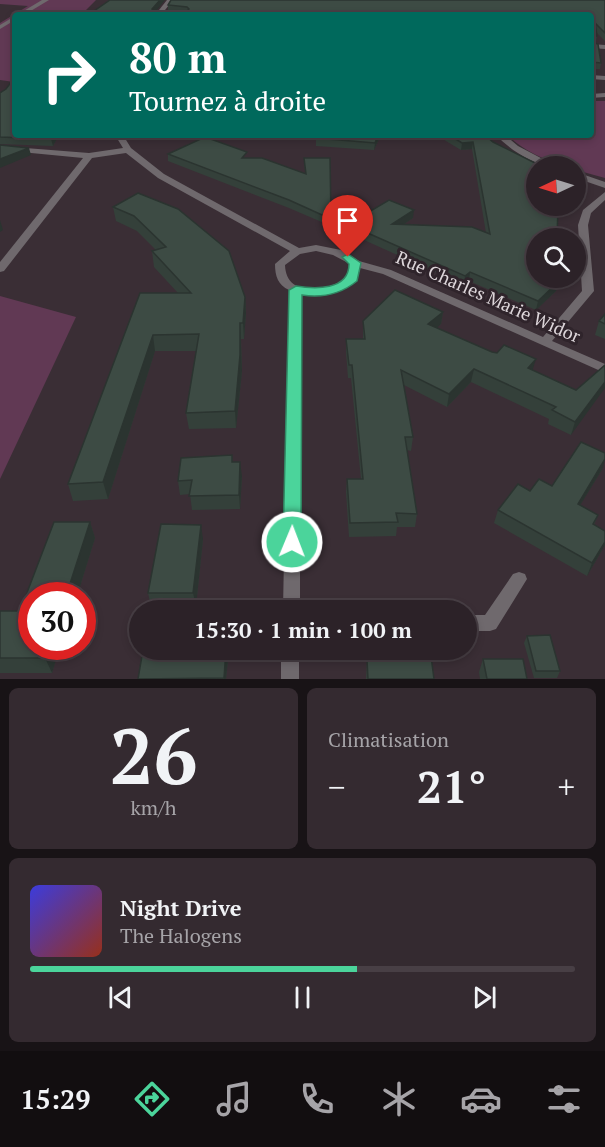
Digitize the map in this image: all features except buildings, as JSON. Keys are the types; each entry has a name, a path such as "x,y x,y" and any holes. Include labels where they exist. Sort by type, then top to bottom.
{"street":[{"path":"25,12 46,0"},
{"path":"160,12 170,0"},
{"path":"121,138 128,150 161,176 297,251"},
{"path":"503,138 515,148 531,156"},
{"path":"0,148 89,156 128,150"},
{"path":"0,269 89,156"},
{"path":"586,178 605,185"},
{"path":"545,342 588,291 584,225 586,212 605,195"},
{"path":"316,248 341,253 355,263 353,278 334,290 313,293 296,290 283,282 279,273 280,264 297,251 316,248"},
{"name":"Rue Charles Marie Widor","path":"355,263 387,272 605,369"},
{"path":"291,600 296,290"},
{"path":"477,623 490,623 519,579"},
{"path":"290,679 291,660"}],"shaded area":[{"path":"0,0 96,0 84,12 18,12 28,6 0,4"},
{"path":"12,16 12,82 0,80 0,23"},
{"path":"594,101 605,101 605,178 586,173 586,156 539,156 511,138 594,138"},
{"path":"0,296 76,317 0,479"}],"route":[{"path":"292,542 296,290 313,293 334,290 345,284 353,278 355,270 355,263 348,257"}]}
